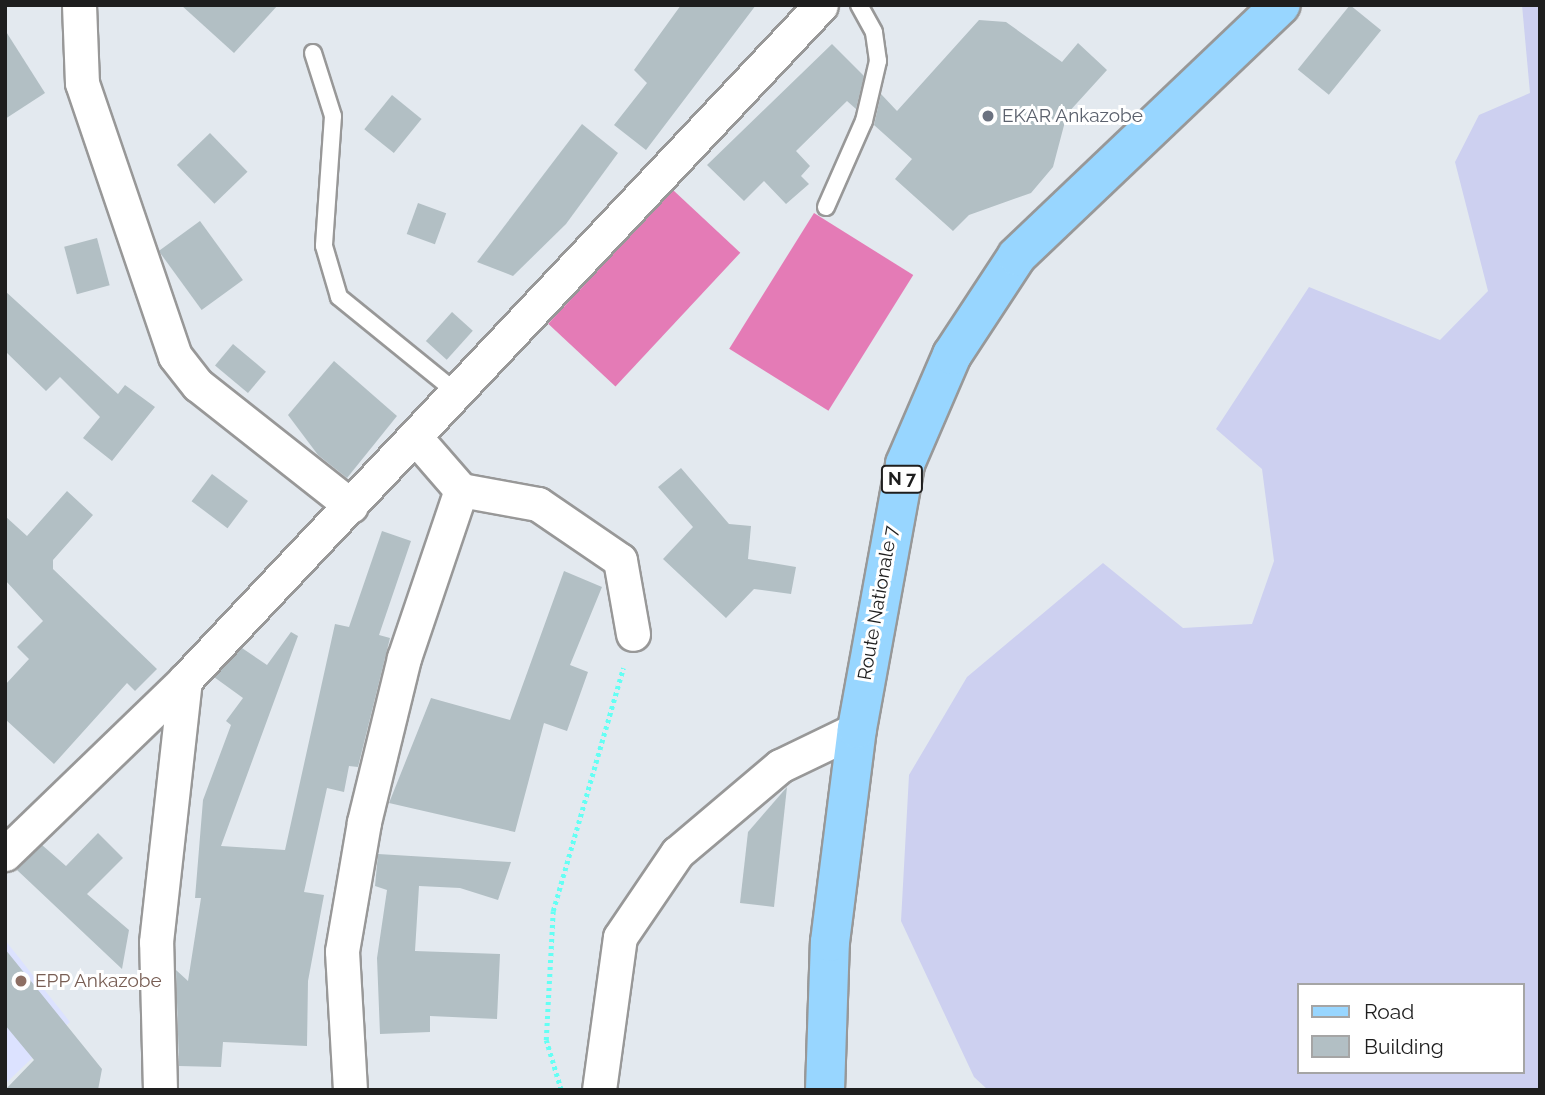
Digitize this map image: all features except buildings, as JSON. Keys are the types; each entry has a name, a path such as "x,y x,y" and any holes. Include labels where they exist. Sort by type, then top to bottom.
{"main road":[{"name":"Route Nationale 7","path":"825,1090 830,942 857,729 905,464 951,355 1017,256 1281,5"}],"street":[{"path":"79,5 82,83 175,356 198,385 351,506"},
{"path":"5,854 185,680 821,5"},
{"path":"415,437 461,490 538,504 620,560 633,634"},
{"path":"350,1090 342,951 364,822 404,659 461,490"},
{"path":"160,1090 156,942 185,680"},
{"path":"599,1090 620,937 677,853 780,766 857,729"}],"lane":[{"path":"826,207 864,121 878,61 874,32 859,5"},
{"path":"313,53 333,116 324,246 339,297 456,392"}],"path":[{"path":"561,1090 546,1040 553,911 633,634"}],"shaded area":[{"path":"1522,5 1540,5 1540,1090 988,1090 974,1077 901,921 909,775 967,677 1103,563 1183,628 1252,624 1274,561 1262,469 1216,429 1309,287 1440,340 1488,291 1455,162 1479,115 1530,93"},
{"path":"673,190 740,253 615,387 548,324"},
{"path":"814,213 913,275 828,411 729,349"},
{"name":"EPP Ankazobe","path":"5,940 70,1022 5,1084"}],"place":[{"name":"EKAR Ankazobe","path":"988,116"},
{"name":"EPP Ankazobe","path":"21,981"}]}
